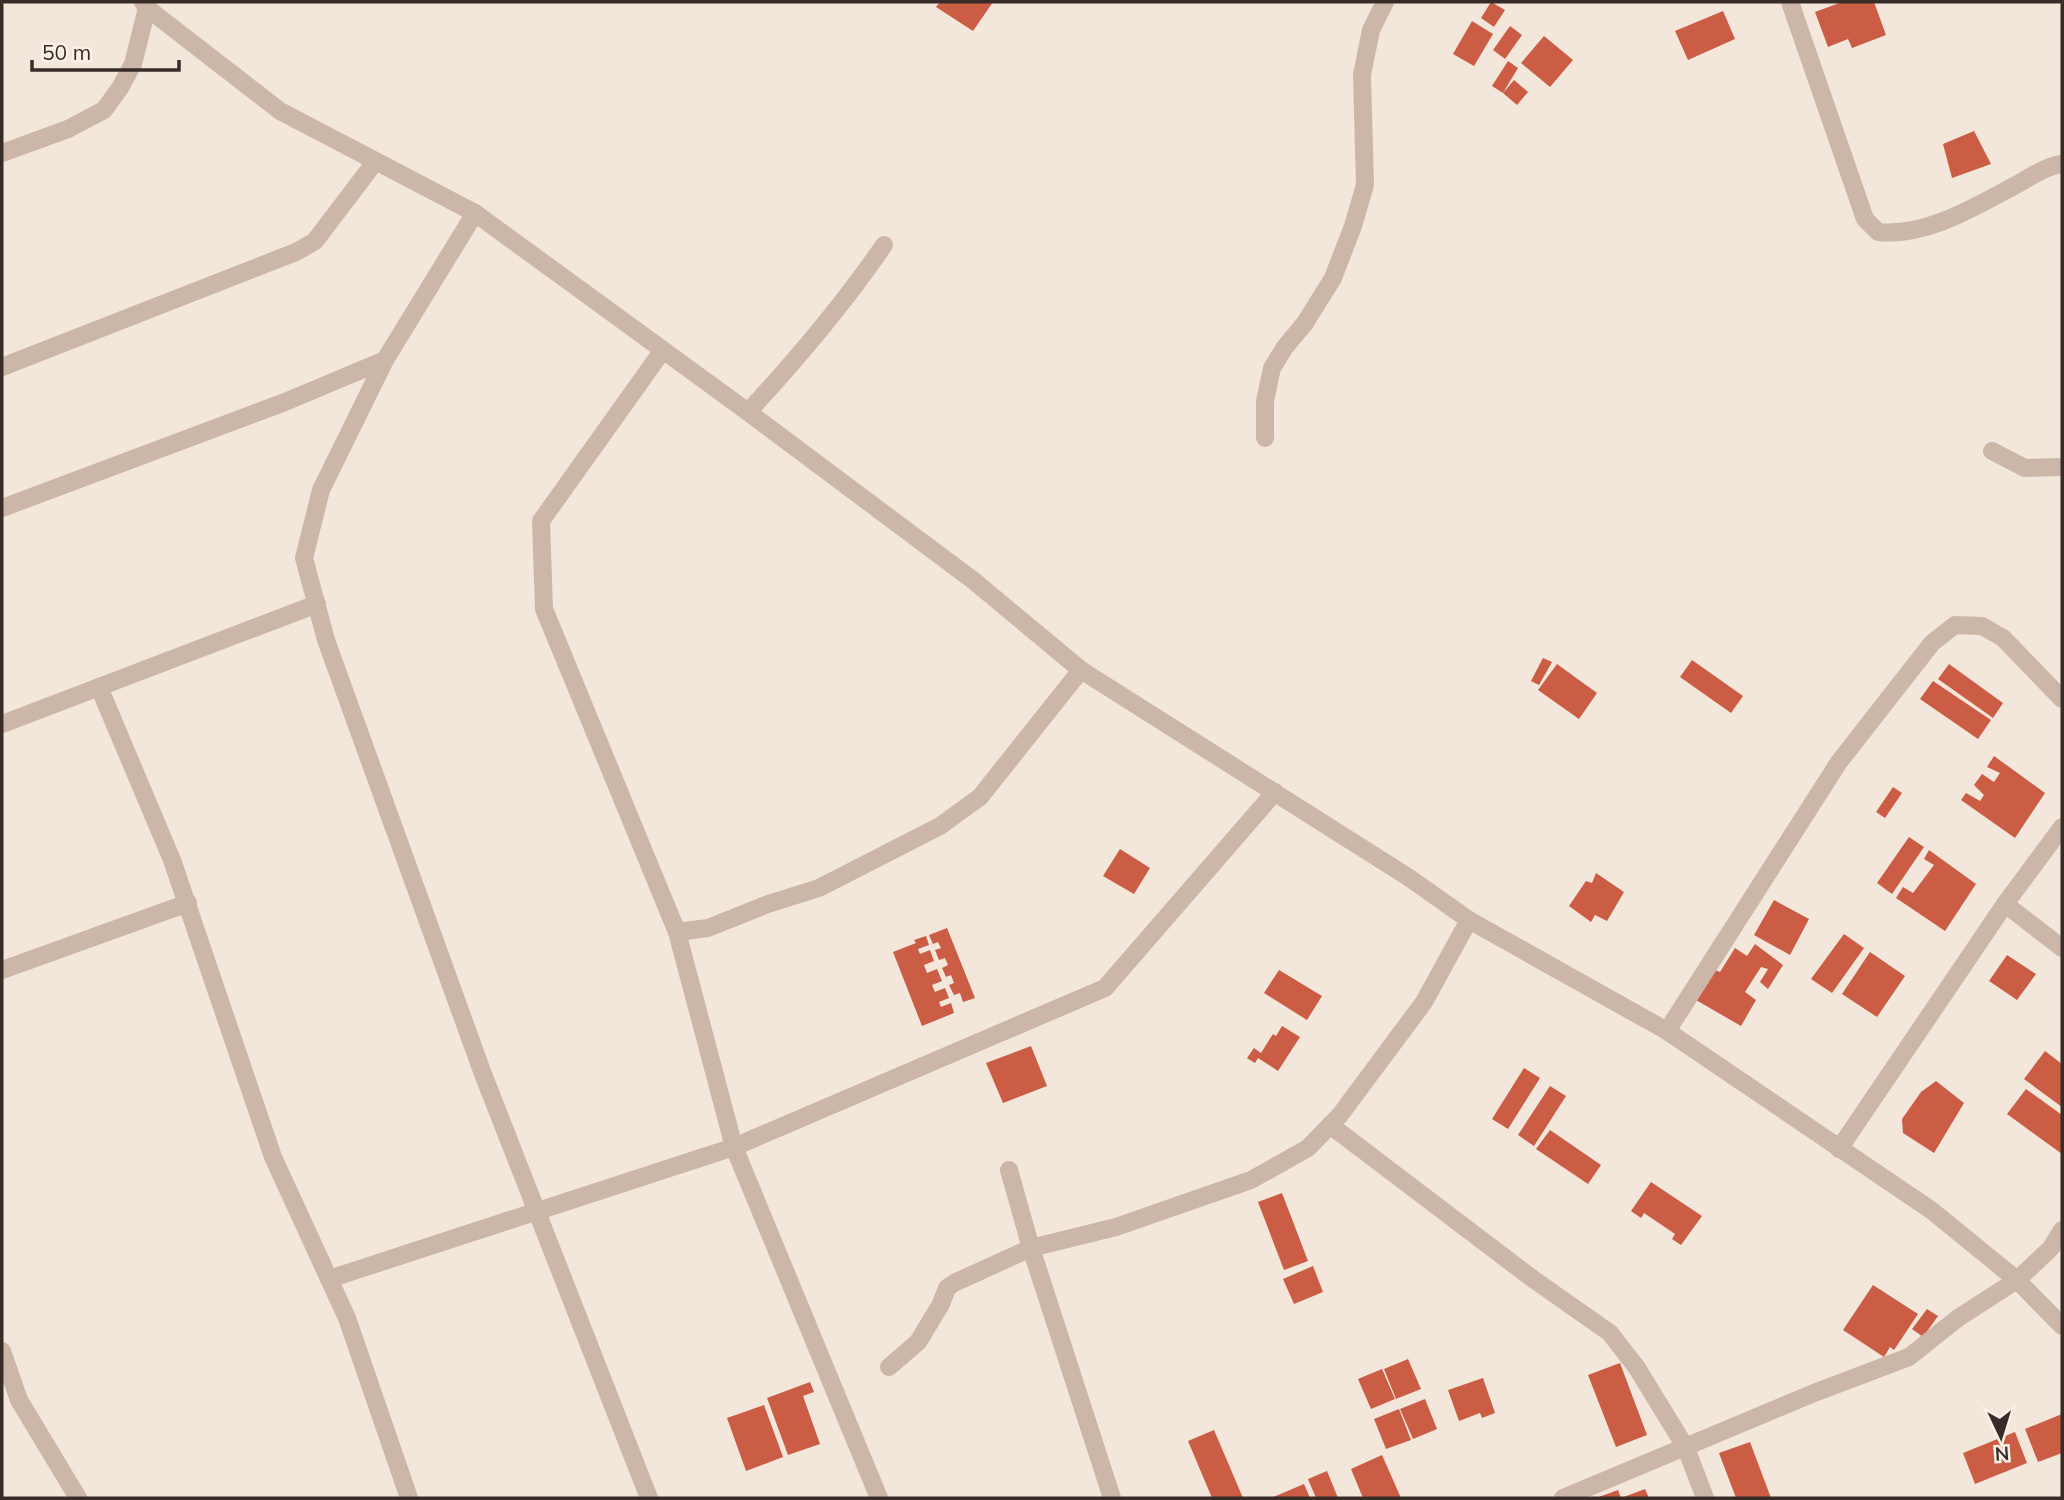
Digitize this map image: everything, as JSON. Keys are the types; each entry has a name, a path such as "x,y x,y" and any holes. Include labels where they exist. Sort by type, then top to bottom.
{"street":[{"path":"1265,438 1265,401 1272,368 1333,278 1365,185 1362,75 1371,30 1385,2"},
{"path":"1790,2 1865,219 1878,232 1894,234 1937,224 2052,165 2062,164"},
{"path":"2,132 5,151 68,129 104,110 133,64 144,5 280,111 475,213 974,581 1082,670 1408,877 1469,920 1667,1031 1931,1210 2017,1280 2062,1326"},
{"path":"2,367 296,253 315,241 375,162"},
{"path":"475,213 385,360 321,490 304,558 326,640 478,1061 649,1498"},
{"path":"748,412 796,359 857,284 884,245"},
{"path":"663,350 541,521 544,609 677,932 733,1147 879,1498"},
{"path":"2,508 285,402 385,360"},
{"path":"1992,451 2025,468 2062,467"},
{"path":"2,724 317,604"},
{"path":"1667,1031 1839,762 1932,643 1955,625 1982,626 2003,638 2062,699"},
{"path":"677,932 708,928 768,904 819,888 940,826 979,797 1082,670"},
{"path":"99,687 172,859 273,1157 347,1318 409,1498"},
{"path":"329,1279 733,1147 1105,988 1275,792"},
{"path":"1839,1149 2004,904 2062,827"},
{"path":"2,970 188,903"},
{"path":"2004,904 2062,948"},
{"path":"889,1367 918,1342 942,1304 947,1288 1031,1248 1116,1227 1251,1180 1308,1148 1330,1125 1424,1002 1469,920"},
{"path":"1330,1125 1610,1333 1637,1368 1686,1448 1705,1498"},
{"path":"1009,1170 1031,1248 1112,1498"},
{"path":"1563,1498 1814,1393 1909,1357 1958,1318 2017,1280 2051,1248 2062,1230"},
{"path":"2,1351 19,1400 78,1498"},
{"path":"2,1407 19,1400"}],"building":[{"path":"940,2 993,2 973,31 936,7"},
{"path":"1491,2 1505,10 1494,27 1481,18"},
{"path":"1842,2 1874,2 1886,35 1852,48 1848,39 1828,47 1815,12"},
{"path":"1723,11 1735,39 1688,60 1675,31"},
{"path":"1472,21 1493,34 1474,66 1453,54"},
{"path":"1510,26 1522,35 1505,59 1493,50"},
{"path":"1544,36 1573,60 1550,87 1521,63"},
{"path":"1508,61 1518,68 1503,93 1492,86"},
{"path":"1514,80 1528,92 1517,105 1503,93"},
{"path":"1974,131 1991,164 1952,178 1943,144"},
{"path":"1543,658 1552,662 1539,685 1531,681"},
{"path":"1692,660 1743,696 1731,713 1680,677"},
{"path":"1557,664 1597,693 1579,719 1538,690"},
{"path":"1949,664 2003,703 1993,718 1938,679"},
{"path":"1933,681 1991,720 1978,739 1920,699"},
{"path":"1994,756 2045,793 2015,838 1961,800 1966,793 1980,801 1984,795 1974,785 1982,774 1994,782 2000,773 1987,767"},
{"path":"1893,787 1902,793 1885,818 1876,812"},
{"path":"1909,837 1924,847 1892,894 1877,883"},
{"path":"1120,849 1150,868 1134,894 1103,876"},
{"path":"1929,850 1976,884 1945,931 1896,898 1903,887 1913,893 1934,865 1924,859"},
{"path":"1596,873 1624,892 1607,921 1595,915 1591,922 1569,906 1586,881 1592,883"},
{"path":"1774,900 1809,919 1790,955 1754,935"},
{"path":"947,928 975,998 963,1002 960,993 954,995 949,985 954,983 951,975 946,977 942,968 948,965 945,958 939,960 935,950 941,948 938,942 933,944 929,935"},
{"path":"1844,934 1864,948 1832,993 1811,979"},
{"path":"926,936 929,945 918,949 920,954 930,950 934,961 924,965 927,973 937,969 942,981 932,985 935,992 945,988 949,998 939,1002 941,1007 951,1003 954,1013 922,1026 893,952"},
{"path":"1755,944 1783,965 1768,989 1760,982 1768,969 1761,967 1745,992 1756,1000 1741,1026 1696,1000 1715,970 1720,972 1735,948 1747,956"},
{"path":"1870,952 1905,976 1877,1017 1842,994"},
{"path":"2007,955 2036,974 2017,1000 1989,981"},
{"path":"1279,970 1322,996 1307,1020 1264,993"},
{"path":"1282,1026 1300,1037 1278,1071 1258,1058 1255,1063 1247,1058 1254,1048 1261,1053 1273,1034 1276,1036"},
{"path":"1031,1046 1047,1086 1003,1103 986,1063"},
{"path":"2045,1051 2062,1064 2062,1107 2024,1079"},
{"path":"1524,1068 1540,1078 1508,1129 1492,1119"},
{"path":"1936,1081 1964,1103 1934,1153 1903,1133 1902,1119 1921,1092"},
{"path":"1550,1086 1566,1096 1534,1146 1518,1135"},
{"path":"2026,1089 2062,1115 2062,1154 2007,1114"},
{"path":"1550,1130 1601,1165 1588,1184 1536,1149"},
{"path":"1651,1182 1702,1216 1681,1245 1672,1239 1675,1234 1644,1213 1641,1218 1631,1211"},
{"path":"1282,1193 1308,1261 1284,1270 1258,1202"},
{"path":"1313,1266 1323,1292 1294,1304 1283,1279"},
{"path":"1873,1285 1918,1314 1894,1350 1890,1347 1884,1357 1843,1330"},
{"path":"1927,1309 1938,1316 1923,1337 1912,1329"},
{"path":"1408,1359 1421,1389 1396,1399 1384,1369"},
{"path":"1620,1363 1647,1435 1616,1447 1588,1375"},
{"path":"1382,1369 1395,1399 1371,1409 1358,1379"},
{"path":"1483,1378 1495,1413 1482,1418 1480,1413 1459,1421 1448,1390"},
{"path":"810,1382 814,1392 803,1396 820,1444 788,1455 767,1398"},
{"path":"1425,1399 1437,1429 1413,1439 1400,1409"},
{"path":"764,1405 783,1457 746,1471 727,1418"},
{"path":"1399,1409 1411,1440 1386,1449 1374,1419"},
{"path":"2062,1414 2062,1453 2038,1462 2025,1429"},
{"path":"1214,1430 1243,1498 1212,1498 1188,1441"},
{"path":"2015,1432 2027,1463 1975,1484 1963,1453"},
{"path":"1750,1442 1771,1498 1736,1498 1719,1453"},
{"path":"1382,1455 1401,1498 1363,1498 1351,1469"},
{"path":"1327,1471 1338,1498 1316,1498 1308,1479"},
{"path":"1304,1484 1310,1498 1271,1498"},
{"path":"1645,1489 1649,1498 1621,1498"},
{"path":"1618,1490 1621,1498 1596,1498"}]}
